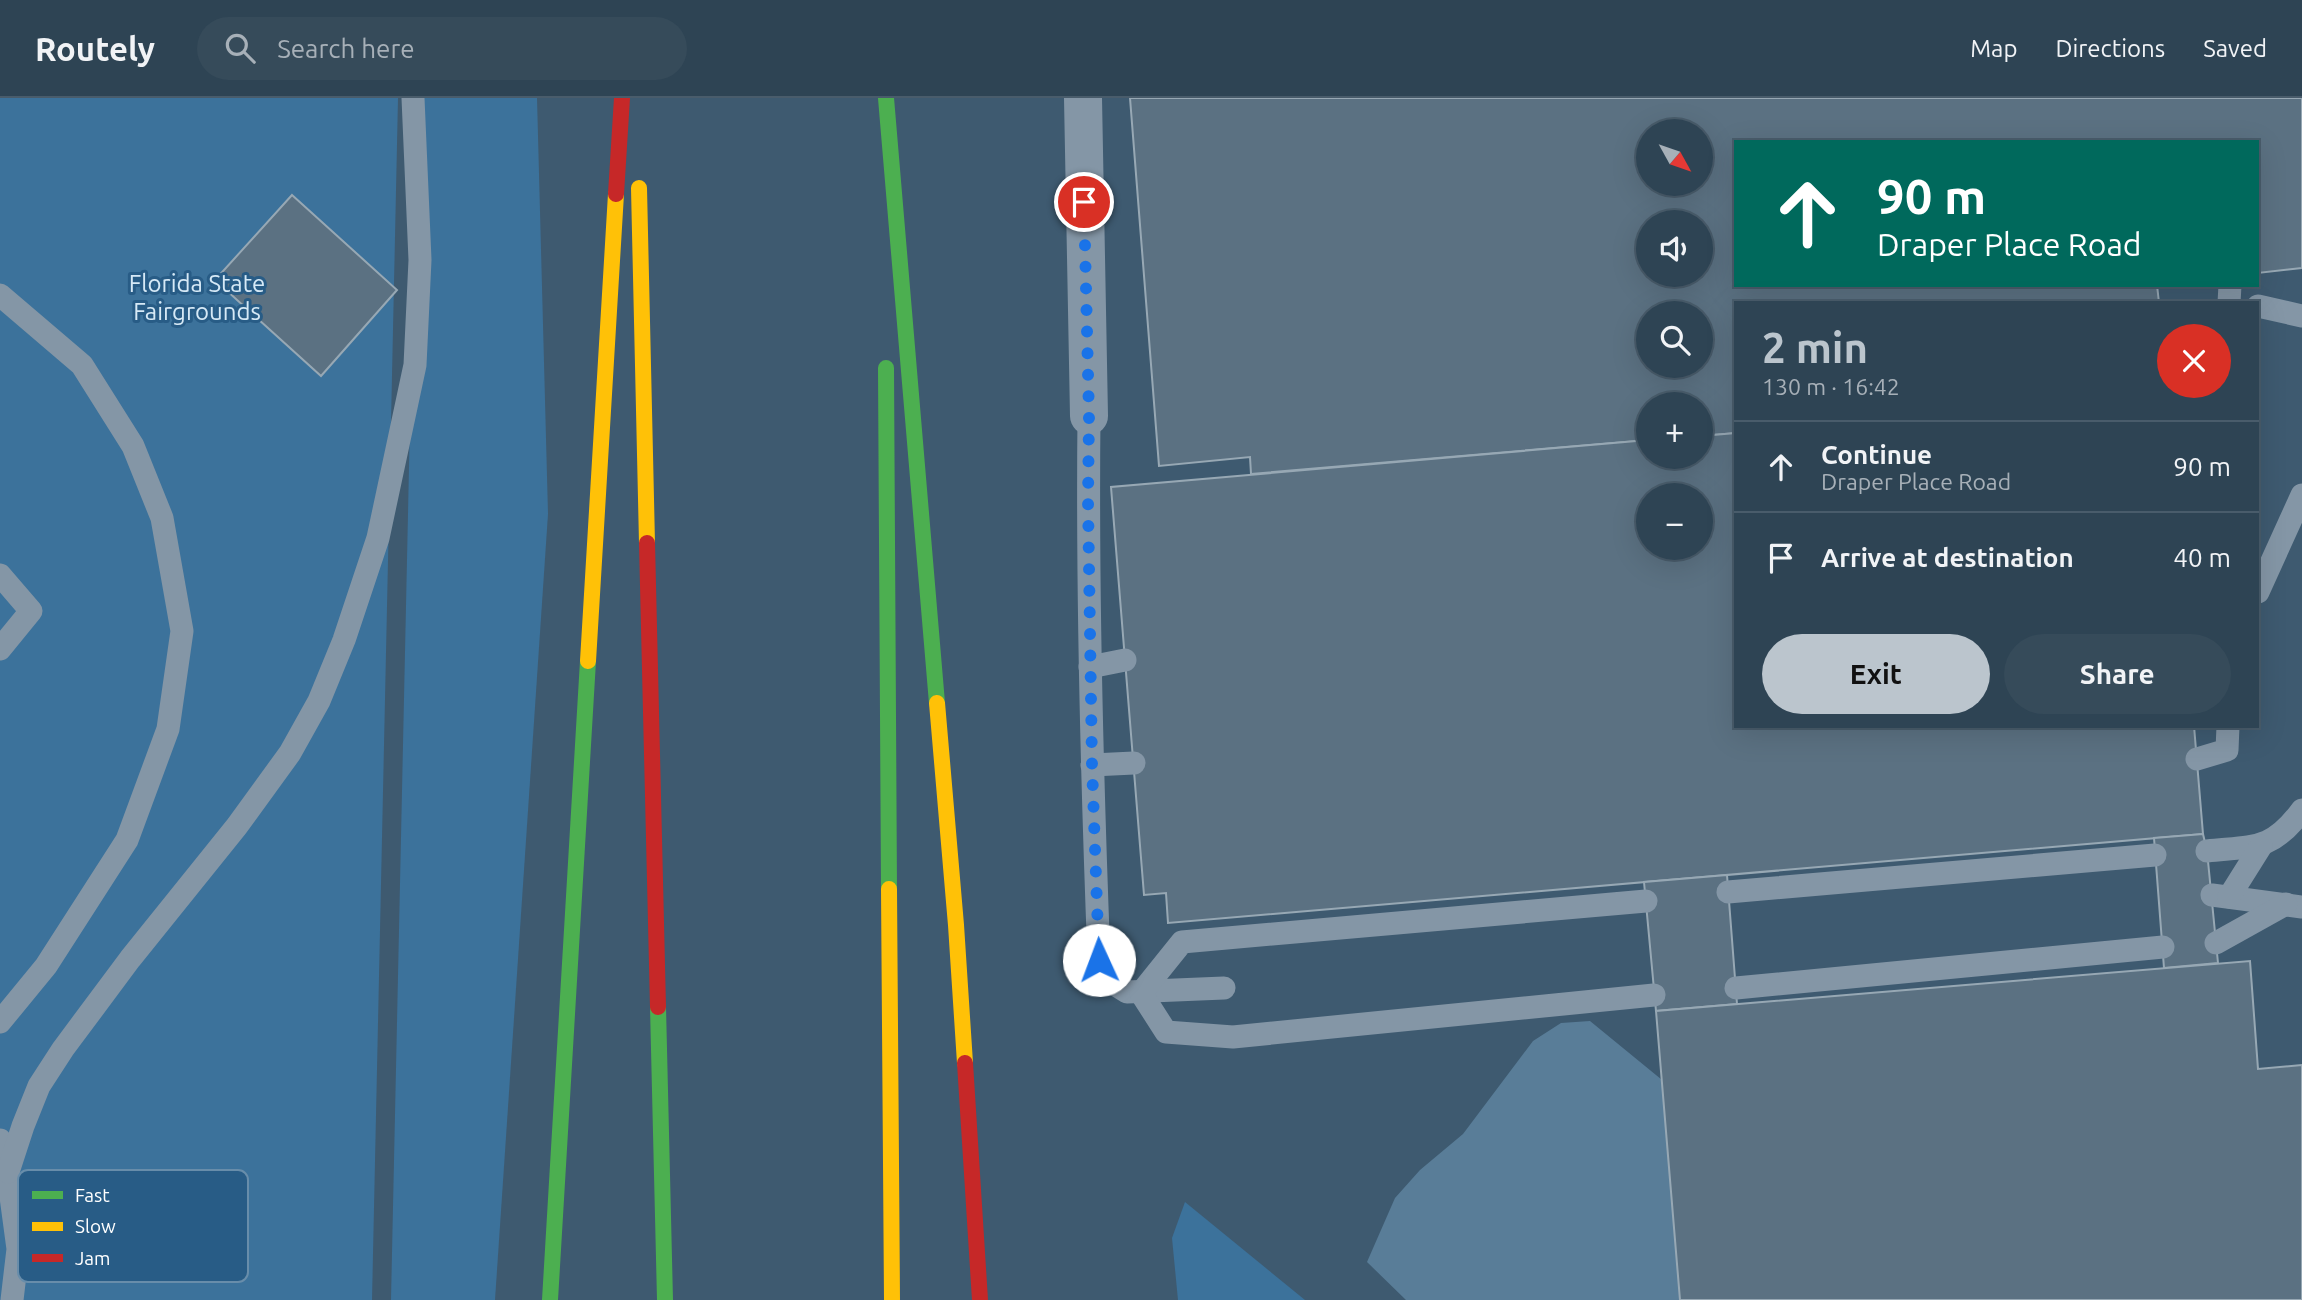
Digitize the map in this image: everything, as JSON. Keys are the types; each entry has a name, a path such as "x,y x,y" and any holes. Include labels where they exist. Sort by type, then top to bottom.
{"highway":[{"path":"550,1300 622,98"},
{"path":"885,98 885,280"},
{"path":"885,98 956,925 980,1300"},
{"path":"639,168 665,1300"},
{"path":"886,350 892,1300"}],"street":[{"path":"1083,98 1089,416"}],"lane":[{"path":"8,1172 23,1126 45,1077 130,959 237,826 290,753 319,701 344,640 377,538 415,365 420,260 413,98"},
{"path":"0,295 82,365 132,446 162,518 183,631 168,729 127,840 46,966 0,1022"},
{"path":"2259,306 2302,316"},
{"path":"1089,416 1090,667 1099,960 1108,980 1126,992 1224,988"},
{"path":"2259,577 2302,495"},
{"path":"0,575 31,611 0,649"},
{"path":"1090,667 1125,660"},
{"path":"2197,759 2227,750 2228,728"},
{"path":"1092,765 1133,763"},
{"path":"2294,906 2220,896 2261,846 2287,830 2302,810"},
{"path":"2207,851 2261,846"},
{"path":"1728,892 2155,855"},
{"path":"1141,993 1182,942 1646,901"},
{"path":"2216,943 2294,906"},
{"path":"1736,988 2163,947"},
{"path":"1141,993 1166,1032 1233,1037 1654,996"},
{"path":"0,1140 5,1152 18,1249 12,1300"}],"green space":[{"name":"Florida State Fairgrounds","path":"0,98 398,98 372,1300 0,1300"},
{"path":"417,98 537,98 548,514 495,1300 391,1300"},
{"path":"1185,1202 1305,1300 1178,1300 1172,1238"}],"shaded area":[{"path":"1590,1021 1931,1300 1406,1300 1367,1262 1395,1198 1420,1170 1463,1134 1533,1041 1561,1023"}],"building":[{"path":"1130,98 2302,98 2302,268 2259,273 2259,140 1734,140 1734,287 2157,287 2159,301 1734,301 1734,433 1713,435 1713,392 1636,392 1636,441 1251,474 1250,457 1159,466"},
{"path":"292,195 397,290 321,376 215,280"},
{"path":"1734,433 1734,728 2194,728 2203,834 1168,923 1166,893 1144,895 1111,487 1636,441 1636,469 1713,469 1713,435"},
{"path":"2203,834 2218,963 2164,968 2154,838"},
{"path":"1727,875 1737,1004 1656,1011 1644,882"},
{"path":"2250,961 2258,1069 2302,1065 2302,1300 1680,1300 1656,1011"}],"traffic: fast":[{"path":"886,98 937,703"},
{"path":"886,368 889,889"},
{"path":"550,1300 588,661"},
{"path":"658,1007 665,1300"}],"traffic: slow":[{"path":"639,188 647,543"},
{"path":"588,661 616,194"},
{"path":"937,703 965,1063"},
{"path":"889,889 892,1300"}],"traffic: jam":[{"path":"616,194 622,98"},
{"path":"647,543 658,1007"},
{"path":"965,1063 980,1300"}],"route":[{"path":"1084,202 1092,765 1099,960"}]}
